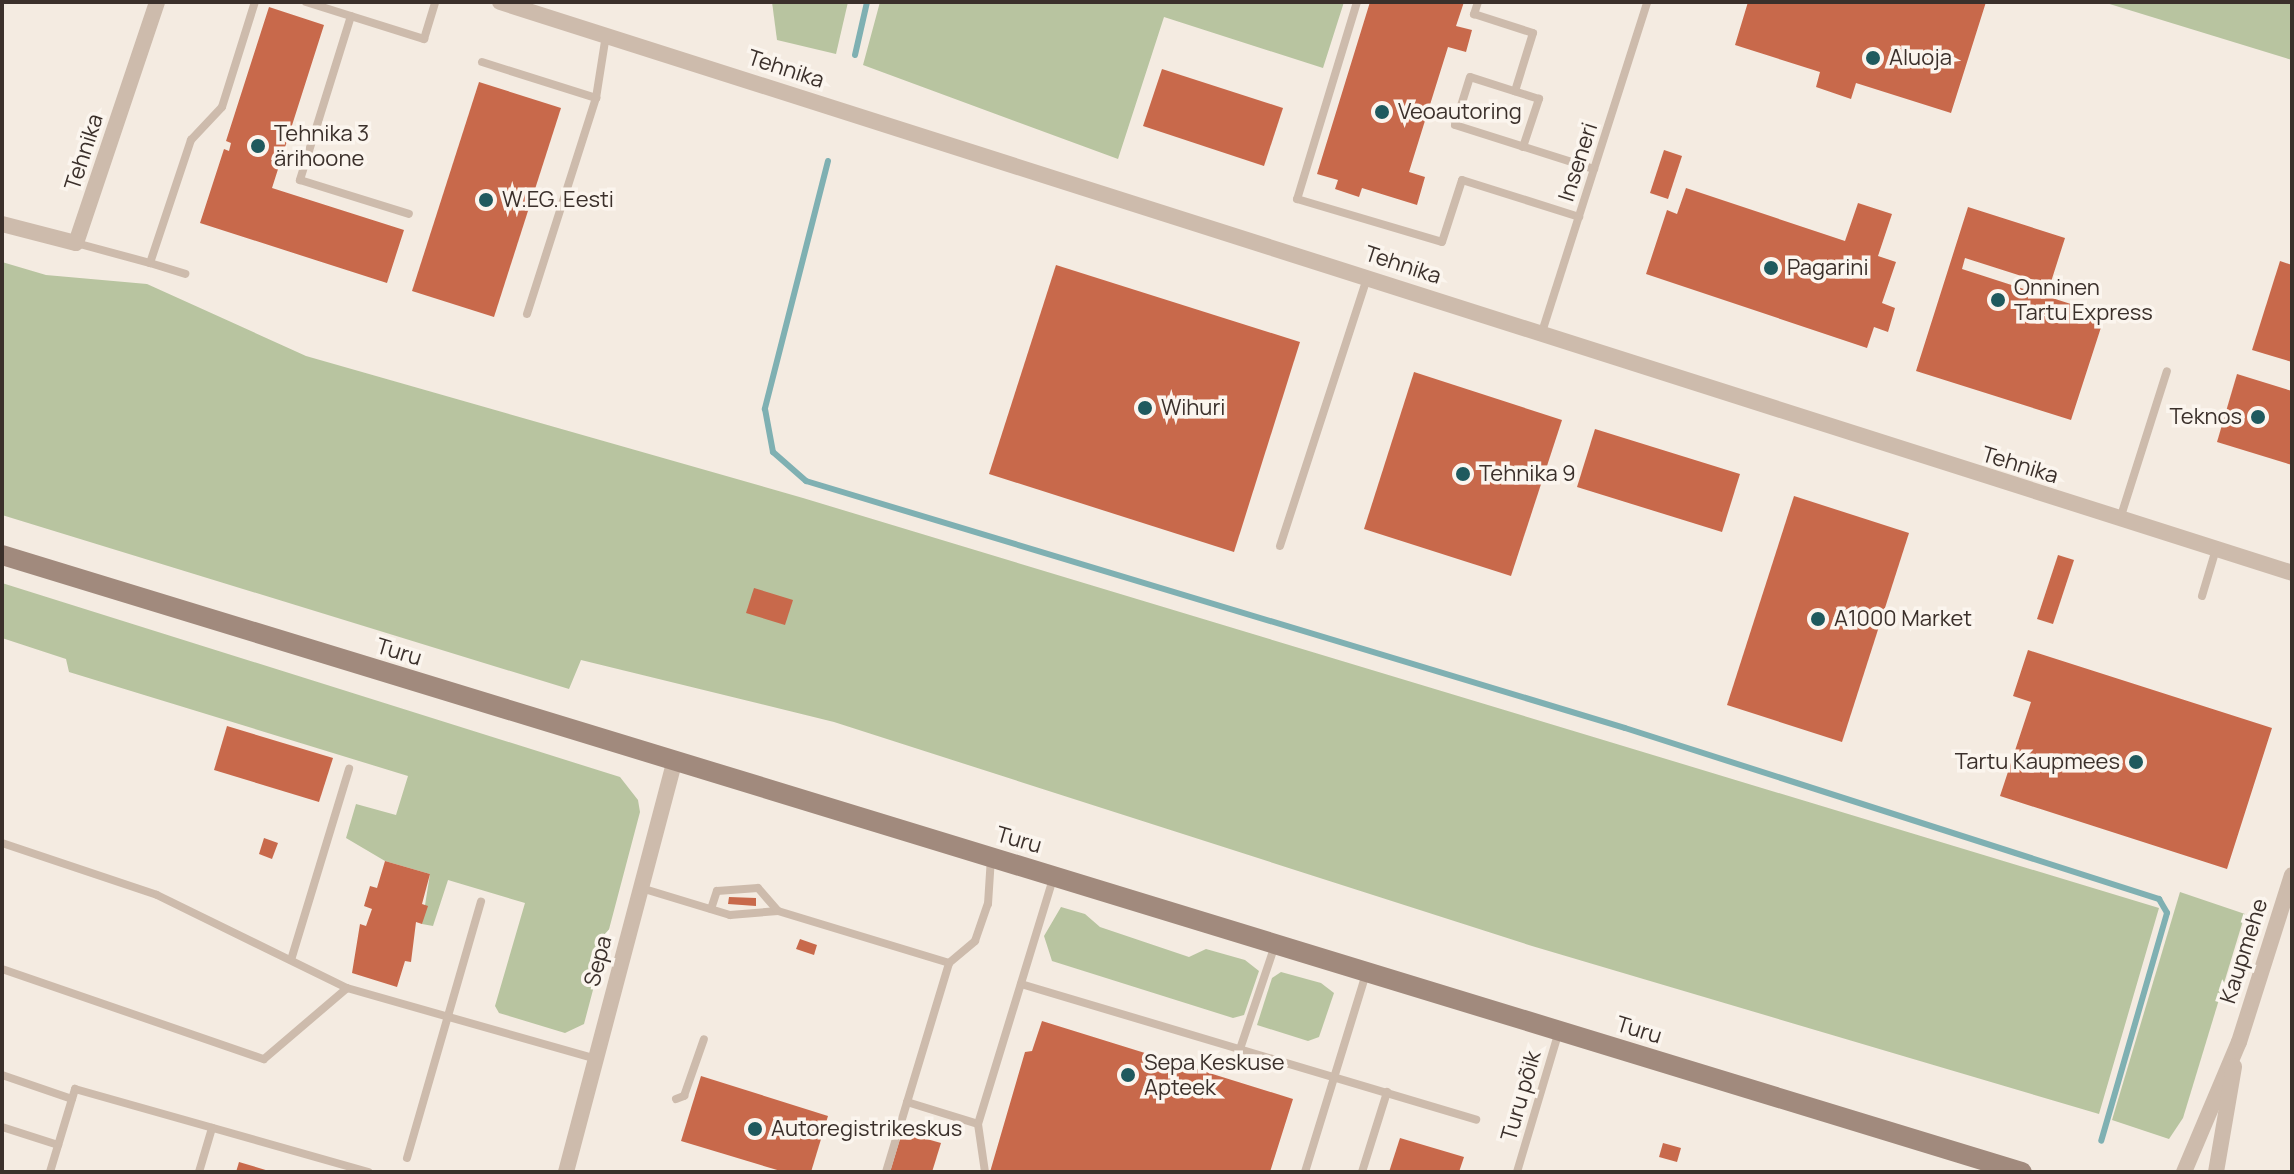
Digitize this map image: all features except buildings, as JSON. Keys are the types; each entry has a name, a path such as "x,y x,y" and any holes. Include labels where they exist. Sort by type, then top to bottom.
{"main road":[{"name":"Turu","path":"2,555 2022,1172"}],"street":[{"name":"Tehnika","path":"76,243 157,2"},
{"name":"Tehnika","path":"500,2 2292,573"},
{"path":"2,224 76,243"},
{"name":"Sepa","path":"566,1172 674,762"},
{"name":"Kaupmehe","path":"2184,1172 2239,1042 2292,875"},
{"name":"Kaupmehe","path":"2216,1172 2239,1042"}],"lane":[{"path":"150,263 191,140 222,107 255,2"},
{"path":"306,2 424,39 435,2"},
{"path":"1357,2 1297,199 1442,242 1462,180 1579,217"},
{"path":"1478,2 1474,14 1533,33 1515,91"},
{"name":"Inseneri","path":"1542,332 1647,2"},
{"path":"351,16 300,180 409,214"},
{"path":"527,314 596,98 606,34"},
{"path":"482,62 596,98"},
{"path":"1523,147 1539,99 1470,77 1455,125 1523,147 1594,169"},
{"path":"76,243 185,274"},
{"path":"1280,546 1367,277"},
{"path":"2120,519 2167,371"},
{"path":"2202,596 2216,549"},
{"path":"291,960 349,769"},
{"path":"2,843 157,895 347,988 596,1059"},
{"path":"886,1172 949,963 975,941 988,904 991,857"},
{"path":"985,1172 978,1124 1054,875"},
{"path":"640,888 730,915 778,911 949,963"},
{"path":"711,909 717,891 758,888 778,911"},
{"path":"407,1158 481,901"},
{"path":"1240,1049 1275,945"},
{"path":"2,969 264,1059 347,988"},
{"path":"1305,1172 1367,973"},
{"path":"1021,984 1476,1120"},
{"name":"Turu põik","path":"1517,1172 1559,1031"},
{"path":"676,1099 684,1096 704,1039"},
{"path":"2,1075 72,1099"},
{"path":"50,1172 75,1089 369,1172"},
{"path":"1362,1172 1387,1092"},
{"path":"907,1102 978,1124"},
{"path":"2,1127 58,1145"},
{"path":"199,1172 212,1128"}],"green space":[{"path":"772,2 848,2 836,54 777,40"},
{"path":"880,2 1344,2 1323,68 1164,17 1118,159 863,65"},
{"path":"2103,2 2292,2 2292,60"},
{"path":"2,262 46,275 147,284 306,356 803,498 2159,908 2099,1114 1532,946 834,722 581,660 569,689 2,515"},
{"path":"2,583 620,777 638,800 640,812 584,1024 565,1033 499,1013 495,1006 525,903 448,880 433,926 422,924 430,874 385,861 346,838 356,804 396,815 408,776 69,672 66,659 2,638"},
{"path":"2180,892 2245,914 2183,1118 2169,1139 2112,1120"},
{"path":"1061,907 1085,914 1100,927 1189,957 1206,949 1245,960 1259,971 1244,1015 1233,1018 1052,961 1044,936"},
{"path":"1281,972 1321,983 1334,993 1319,1037 1308,1041 1257,1025 1272,978"}],"waterway":[{"path":"855,55 867,2"},
{"path":"828,161 765,409 773,452 806,481 1625,728 2159,899 2167,913 2101,1141"}],"place":[{"name":"Aluoja","path":"1873,58"},
{"name":"Veoautoring","path":"1382,112"},
{"name":"Tehnika 3 ärihoone","path":"258,146"},
{"name":"W.EG. Eesti","path":"486,200"},
{"name":"Pagarini","path":"1771,268"},
{"name":"Onninen Tartu Express","path":"1998,300"},
{"name":"Wihuri","path":"1145,408"},
{"name":"Teknos","path":"2258,417"},
{"name":"Tehnika 9","path":"1463,474"},
{"name":"A1000 Market","path":"1818,619"},
{"name":"Tartu Kaupmees","path":"2136,762"},
{"name":"Sepa Keskuse Apteek","path":"1128,1075"},
{"name":"Autoregistrikeskus","path":"755,1129"}]}
